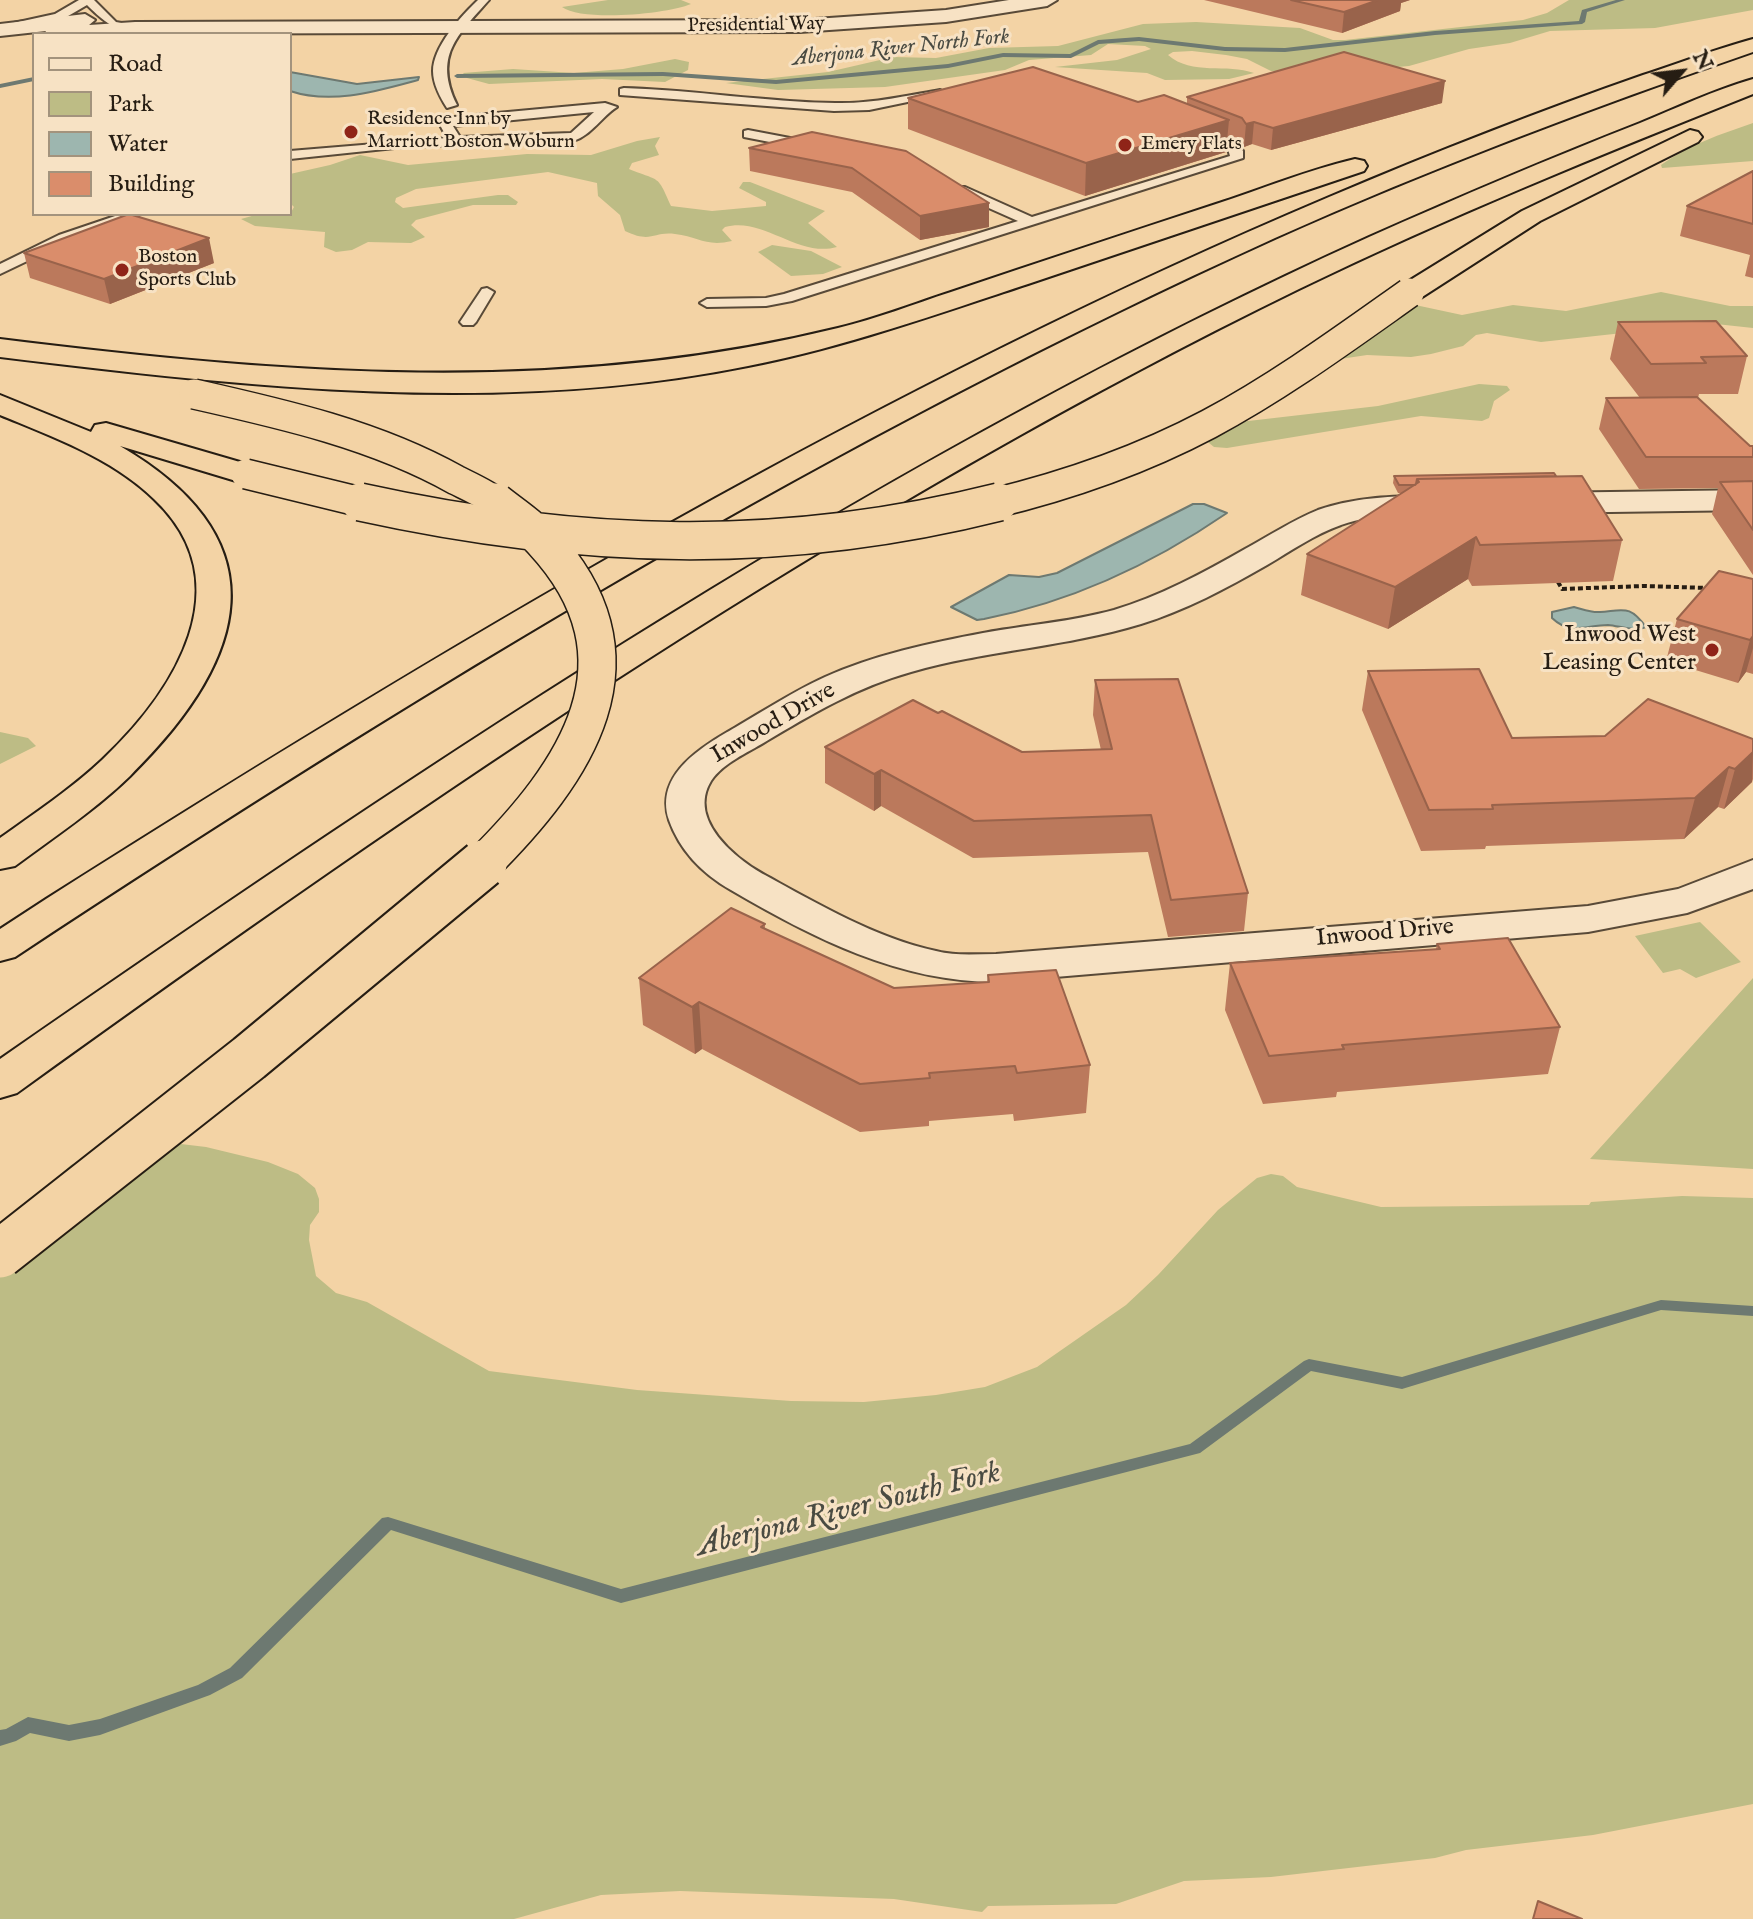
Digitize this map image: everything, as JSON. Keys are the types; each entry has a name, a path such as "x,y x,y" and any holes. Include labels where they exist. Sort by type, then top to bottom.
{"highway":[{"path":"0,948 425,680 677,533 909,406 1123,299 1291,221 1477,144 1753,45"},
{"path":"0,348 202,373 372,382 566,380 716,364 851,334 1534,106 1664,75"},
{"path":"0,1082 268,893 511,730 758,575 947,464 1124,367 1333,262 1519,178 1753,86"},
{"path":"0,403 246,474 392,511 563,536 645,541 726,540 898,524 973,509 1054,487 1176,441 1262,395 1409,293 1531,216 1753,109"},
{"path":"0,357 282,414 368,442 476,492 527,525 564,563 588,606 598,653 593,703 581,738 560,775 530,815 489,857 317,1003 0,1254"},
{"path":"0,403 97,445 167,492 200,531 212,561 216,592 212,625 200,661 158,723 91,790 0,857"}],"street":[{"name":"Presidential Way","path":"91,32 146,29 856,24 958,15 1047,0"},
{"name":"Presidential Way","path":"0,30 107,19 463,26"},
{"path":"0,42 32,37"},
{"name":"Inwood Drive","path":"1753,500 1387,506 1338,515 1315,524 1192,593 1128,617 1069,631 959,649 879,670 838,685 731,746 696,771 686,799 686,811 697,838 723,868 868,941 923,962 952,968 996,968 1588,919 1680,903 1721,889 1753,873"}],"lane":[{"path":"0,30 62,15 80,7 87,0 115,26 146,29"},
{"path":"451,105 439,68 444,51 472,11 484,0"},
{"path":"456,142 446,125 454,121 629,104 628,95 672,93 834,107 869,106 954,92"},
{"path":"748,153 738,142 784,102"},
{"path":"869,106 907,113"},
{"path":"292,155 404,143 573,137 581,134 605,107"},
{"path":"707,303 776,301 1236,158 1237,151 1233,146 1187,128"},
{"path":"748,134 826,149"},
{"path":"942,181 1031,222"},
{"path":"0,270 64,238 128,216"},
{"path":"468,322 487,292"}],"path":[{"path":"1558,582 1562,589 1643,586 1715,588"}],"green space":[{"path":"608,0 681,0 691,4 664,11 625,15 587,14 562,7"},
{"path":"1569,0 1753,0 1753,10 1655,28 1550,31 1409,66 1353,71 1271,71 1247,59 1192,51 1168,55 1188,65 1254,73 1229,79 1165,80 1147,73 1055,67 1117,60 1151,49 1108,44 1091,55 1029,60 1005,70 885,87 778,90 726,83 828,72 893,57 936,58 989,48 1058,46 1143,24 1196,22 1300,28 1333,40 1345,40 1523,20 1547,13"},
{"path":"675,59 689,62 688,70 665,82 602,79 489,84 467,78 463,73 513,69 574,73 623,69"},
{"path":"1753,123 1753,161 1662,168 1661,165 1671,158 1694,146"},
{"path":"660,137 655,146 659,155 632,163 629,169 657,180 671,206 712,211 766,206 766,202 739,188 743,182 750,182 825,211 808,223 837,247 808,247 767,231 739,225 722,230 732,241 723,243 675,234 641,237 625,231 620,215 598,196 597,183 548,172 416,189 396,198 395,202 403,208 498,195 508,195 518,202 516,205 473,205 416,220 411,225 425,237 411,243 368,242 352,250 336,252 324,247 325,232 255,226 241,219 292,216 292,174 360,155 408,165 527,154 591,155"},
{"path":"772,245 811,251 842,267 823,274 791,276 758,252"},
{"path":"1661,292 1730,306 1753,306 1753,328 1716,324 1541,342 1487,333 1476,335 1463,346 1431,354 1411,357 1367,355 1327,361 1406,303 1462,315 1513,305 1566,311"},
{"path":"1479,384 1507,386 1510,390 1494,401 1489,418 1482,421 1421,416 1227,448 1214,447 1204,439 1231,423 1378,406"},
{"path":"0,732 28,738 36,746 0,764"},
{"path":"1700,922 1741,962 1696,978 1680,969 1663,973 1635,936"},
{"path":"1753,978 1753,1169 1590,1159"},
{"path":"164,1142 206,1147 268,1162 298,1174 315,1188 319,1199 319,1212 310,1225 309,1240 316,1276 336,1293 367,1302 489,1371 637,1390 791,1401 864,1402 936,1395 985,1387 1037,1367 1126,1305 1218,1210 1257,1178 1271,1174 1283,1176 1297,1187 1381,1207 1589,1205 1591,1202 1682,1196 1753,1198 1753,1804 1593,1835 1466,1850 1435,1858 1271,1877 1184,1881 1116,1904 988,1906 982,1912 894,1899 680,1891 601,1895 514,1919 0,1919 0,1228 71,1165 103,1149"}],"water":[{"path":"292,72 357,84 419,77 418,80 371,92 338,97 292,92"},
{"path":"1193,504 1204,504 1227,513 1170,548 1111,578 1048,602 984,619 977,620 951,607 1009,575 1039,577 1057,573"},
{"path":"1574,607 1597,612 1626,610 1636,615 1646,627 1632,629 1608,625 1572,628 1552,618 1552,612"}],"building":[{"path":"1291,0 1378,0 1344,12"},
{"path":"1344,52 1445,81 1273,128 1254,122 1246,124 1242,118 1187,97"},
{"path":"1033,67 1138,102 1164,95 1229,120 1086,163 908,98"},
{"path":"812,132 906,151 989,203 920,216 852,168 749,148"},
{"path":"1753,171 1753,224 1687,206"},
{"path":"124,216 136,216 209,238 104,279 24,253"},
{"path":"1716,321 1747,356 1701,357 1706,363 1651,364 1618,322"},
{"path":"1697,397 1753,446 1753,457 1646,457 1606,398"},
{"path":"1554,473 1556,476 1417,479 1415,485 1399,485 1394,476"},
{"path":"1582,476 1622,540 1480,545 1476,537 1395,587 1307,554 1419,482 1417,479"},
{"path":"1753,481 1753,530 1720,482"},
{"path":"1719,571 1753,579 1753,636 1750,640 1677,619"},
{"path":"1479,669 1512,738 1605,736 1648,699 1753,739 1753,752 1735,769 1729,767 1695,798 1429,810 1368,671"},
{"path":"1178,679 1248,893 1171,900 1151,815 974,821 881,770 874,774 825,747 913,700 938,713 942,711 1022,752 1112,749 1095,680"},
{"path":"731,908 765,924 761,927 894,988 989,982 988,975 1056,970 1090,1065 1017,1073 1015,1066 929,1073 930,1078 860,1084 699,1002 692,1007 639,978"},
{"path":"1508,938 1560,1027 1342,1045 1344,1049 1269,1056 1230,963 1440,949 1437,944"},
{"path":"1538,1901 1582,1919 1533,1919"}],"waterway":[{"name":"Aberjona River North Fork","path":"457,76 663,74 776,82 948,66 1003,55 1071,56 1098,42 1139,39 1225,49 1285,50 1435,33 1582,22 1584,11 1622,0"},
{"name":"Aberjona River North Fork","path":"0,86 32,79"},
{"name":"Aberjona River South Fork","path":"0,1738 28,1725 69,1733 100,1727 204,1690 236,1673 388,1523 621,1596 1195,1449 1309,1365 1402,1383 1661,1305 1753,1311"}],"place":[{"name":"Residence Inn by Marriott Boston Woburn","path":"351,132"},
{"name":"Emery Flats","path":"1125,145"},
{"name":"Boston Sports Club","path":"122,270"},
{"name":"Inwood West Leasing Center","path":"1712,650"}]}
